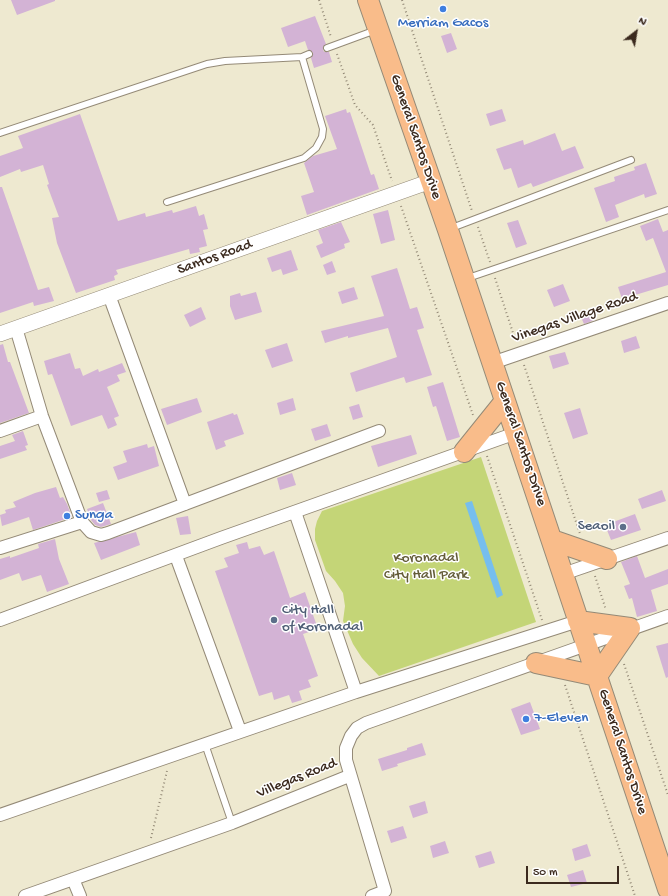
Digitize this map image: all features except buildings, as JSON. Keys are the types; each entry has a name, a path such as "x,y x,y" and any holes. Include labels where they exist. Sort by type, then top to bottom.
{"highway":[{"name":"General Santos Drive","path":"368,0 448,230 668,889"},
{"path":"464,452 505,401"},
{"path":"552,540 595,558"},
{"path":"536,663 597,676 630,628 578,622"}],"street":[{"name":"Santos Road","path":"0,334 431,181"},
{"path":"109,295 186,504"},
{"name":"Vinegas Village Road","path":"492,363 668,303"},
{"path":"16,328 42,416 82,522 91,532 101,534 186,504 379,431"},
{"path":"0,431 42,416"},
{"path":"0,620 516,433"},
{"path":"295,512 356,692"},
{"path":"0,548 82,522"},
{"path":"563,574 595,558 668,538"},
{"path":"176,556 240,731"},
{"name":"Villegas Road","path":"25,896 232,823 349,776 346,760 346,748 351,736 357,728 366,723 587,646 630,628 668,616"},
{"path":"0,815 356,692 578,622"},
{"path":"349,776 385,891 372,896"},
{"path":"73,879 80,896"}],"lane":[{"path":"330,47 378,29"},
{"path":"0,133 207,64 225,61 302,57 309,54"},
{"path":"167,202 304,158 316,148 322,137 323,129 302,57"},
{"path":"448,230 631,160"},
{"path":"464,279 668,210"},
{"path":"205,744 232,823"}],"path":[{"path":"318,0 330,47 355,105 373,125 474,418"},
{"path":"402,0 520,353 595,558 608,615"},
{"path":"485,452 543,622"},
{"path":"622,659 668,795"},
{"path":"565,684 635,896"},
{"path":"147,854 171,756"}],"green space":[{"name":"Koronadal City Hall Park","path":"481,457 536,622 379,676 362,658 353,644 343,621 345,606 343,593 326,571 315,540 317,521 322,511"}],"water":[{"path":"472,501 503,595 497,598 465,503"}],"place":[{"name":"Merriam Gacos","path":"443,9"},
{"name":"Sunga","path":"67,516"},
{"name":"Seaoil","path":"623,527"},
{"name":"City Hall of Koronadal","path":"274,620"},
{"name":"7-Eleven","path":"526,719"}]}
